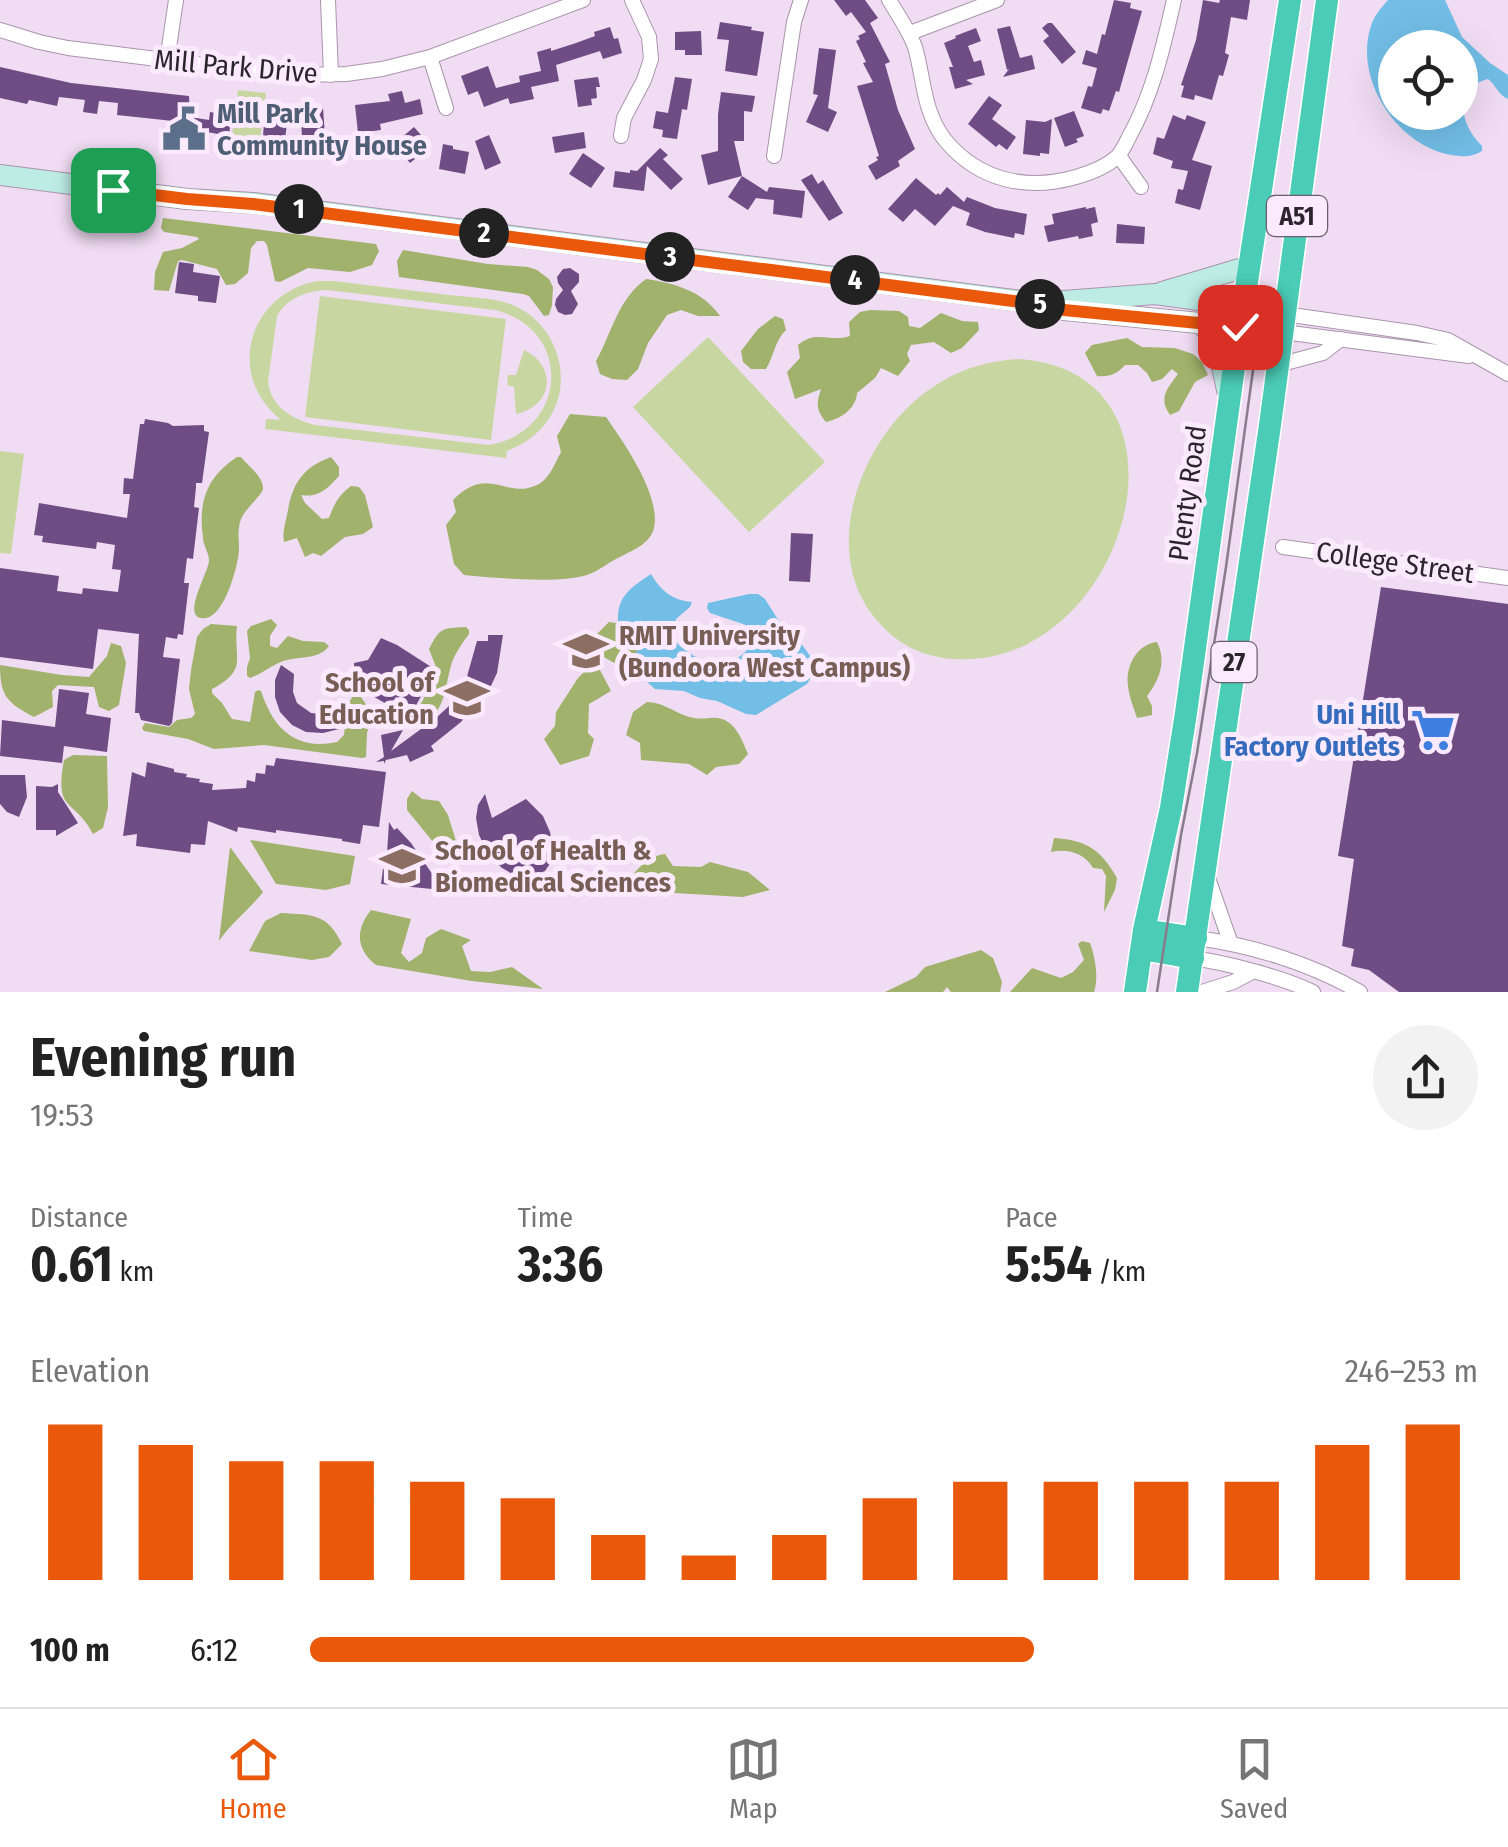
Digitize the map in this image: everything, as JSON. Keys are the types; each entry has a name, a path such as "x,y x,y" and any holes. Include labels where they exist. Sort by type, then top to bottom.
{"highway":[{"name":"Plenty Road","path":"1135,992 1186,712 1290,0"},
{"name":"A51","path":"1284,323 1327,0"},
{"path":"1242,317 1284,323"},
{"name":"27","path":"1187,992 1284,323"},
{"path":"1143,939 1195,948"}],"main road":[{"path":"0,162 194,190 253,204"},
{"path":"0,175 253,204 1064,310 1203,324 1242,317"},
{"path":"1037,304 1156,294 1249,266"},
{"path":"1156,294 1242,317"},
{"path":"1203,324 1215,342 1229,402"}],"street":[{"path":"167,61 176,0"},
{"path":"328,0 331,75"},
{"name":"Mill Park Drive","path":"0,30 68,48 286,75 331,75 382,69 430,57 583,0"},
{"path":"622,136 624,118 651,58 648,36 632,0"},
{"path":"774,156 794,22 801,0"},
{"path":"889,0 910,33 928,109 943,138 989,174 1032,184 1056,183 1089,174 1118,156 1144,110 1161,60 1174,0"},
{"path":"910,33 996,0"},
{"path":"430,57 446,108"},
{"path":"1118,156 1141,188"},
{"path":"1284,323 1341,339 1480,358"},
{"path":"1284,323 1448,340 1508,374"},
{"path":"1278,365 1323,353 1341,339"},
{"name":"College Street","path":"1283,547 1508,578"},
{"path":"1206,869 1231,944"},
{"path":"1195,948 1231,944 1310,967 1360,992"},
{"path":"1195,948 1313,992"},
{"path":"1202,992 1252,972"}],"green space":[{"path":"238,90 266,93 258,155 230,151"},
{"path":"163,218 376,244 379,251 372,265 350,272 308,268 280,282 275,281 267,245 257,241 251,248 248,273 235,284 226,285 217,269 182,260 178,261 169,291 154,290 155,272 163,252 199,239 164,232"},
{"path":"403,250 537,270 553,287 549,315 544,316 523,294 399,277 397,261"},
{"path":"646,279 687,290 705,300 720,316 698,316 681,310 667,315 648,343 638,369 627,380 612,379 600,374 596,361 622,306"},
{"path":"317,281 334,281 492,300 517,307 546,331 557,353 561,378 553,411 534,435 507,451 506,458 265,429 266,419 281,420 264,402 253,381 252,339 274,302 293,289","holes":["327,290 495,310 521,321 538,337 549,358 551,380 546,402 534,421 515,436 489,445 315,425 284,411 270,391 277,316 286,304 305,294"]},
{"path":"320,296 506,319 491,440 305,417"},
{"path":"899,311 908,317 909,326 920,328 941,313 978,322 979,330 962,348 951,353 934,342 911,345 907,354 910,361 898,376 881,368 842,416 826,422 818,407 821,389 795,399 787,372 800,358 798,345 811,338 850,336 849,322 860,312"},
{"path":"775,316 783,319 786,330 766,369 751,369 743,362 741,351 758,329"},
{"path":"708,337 825,462 749,532 633,407"},
{"path":"1127,338 1142,347 1175,348 1202,362 1208,375 1195,382 1179,411 1170,415 1164,399 1178,374 1172,369 1152,382 1138,365 1125,365 1113,374 1097,376 1085,353 1092,345"},
{"path":"524,350 542,366 547,385 538,403 516,414 514,387 507,385 508,375 516,375"},
{"path":"1018,359 1078,376 1114,413 1128,462 1123,518 1101,573 1064,619 1014,650 953,659 931,655 891,635 858,590 850,558 856,493 869,461 908,407 933,387 963,371"},
{"path":"570,414 606,417 622,441 652,500 654,528 649,538 596,571 574,578 527,580 464,575 454,564 446,525 456,512 453,500 466,490 487,483 515,489 541,483 561,452 557,436"},
{"path":"0,451 24,454 11,554 0,553"},
{"path":"237,457 258,476 263,489 241,519 238,557 225,599 213,615 198,617 195,604 209,559 203,540 204,501 218,473"},
{"path":"331,457 339,467 339,476 322,491 301,495 305,503 322,519 329,518 343,493 351,486 359,487 365,495 373,527 363,534 345,537 321,556 313,553 305,557 297,538 284,542 290,500 307,471"},
{"path":"271,619 277,625 270,636 270,646 277,648 288,636 329,646 319,654 281,662 250,678 247,631"},
{"path":"609,622 640,629 636,656 623,672 595,652 592,639"},
{"path":"211,624 237,626 235,669 212,689 232,719 250,722 258,690 272,716 288,734 309,743 337,742 344,735 353,685 373,715 366,757 264,745 214,749 188,739 144,731 145,723 169,727 195,714 189,689 191,670 197,637"},
{"path":"466,627 469,634 452,662 438,710 412,727 411,708 418,709 438,672 429,649 436,636 443,630"},
{"path":"1157,642 1160,670 1147,696 1152,715 1137,718 1128,671 1138,652"},
{"path":"111,643 121,646 126,663 119,705 109,711 99,707 94,687 58,685 52,691 53,707 34,717 12,703 4,692 0,665 89,677 107,656"},
{"path":"588,668 600,670 611,691 589,704 588,733 594,739 589,756 560,765 544,739 555,726 556,712"},
{"path":"647,702 693,718 725,720 735,729 748,754 739,764 716,767 707,775 689,764 641,760 640,743 626,735 633,712"},
{"path":"73,755 107,756 108,807 103,828 93,834 64,797 64,760"},
{"path":"412,791 422,799 439,801 448,815 459,851 447,859 407,810"},
{"path":"1054,838 1084,844 1111,868 1117,878 1104,912 1106,876 1102,869 1093,868 1075,853 1051,852"},
{"path":"250,840 355,856 350,884 326,890 276,884"},
{"path":"230,847 263,892 219,941"},
{"path":"665,854 673,866 701,867 710,862 748,872 770,890 743,897 623,890 640,867"},
{"path":"371,910 411,919 401,953 409,962 422,953 426,938 441,929 471,940 462,946 471,971 512,967 543,989 376,965 360,939 362,925"},
{"path":"281,913 325,921 342,944 329,957 312,960 249,951 265,921"},
{"path":"1090,943 1093,954 1094,992 1010,992 1032,968 1061,978 1073,972 1084,960 1078,944"},
{"path":"981,950 993,958 1002,982 1000,992 951,992 947,987 943,992 885,992 916,977 925,967"}],"water":[{"path":"1388,0 1445,0 1459,30 1378,30 1378,96 1368,67 1367,46 1378,12"},
{"path":"1478,52 1508,75 1508,99 1488,79 1478,84"},
{"path":"1404,130 1470,130 1482,151 1452,155 1414,139"},
{"path":"651,574 668,594 692,602 676,619 674,640 692,655 712,662 733,660 751,645 746,625 710,613 708,603 758,594 813,660 813,674 807,684 756,715 684,691 655,689 634,670 631,662 639,647 640,630 618,622 623,599"}],"building":[{"path":"834,0 865,0 878,18 870,23 890,62 885,64 898,110 915,149 898,161 900,166 876,180 868,166 879,156 857,86 873,82 856,41 866,32 851,12 846,16"},
{"path":"1114,0 1131,3 1130,8 1142,11 1119,92 1116,91 1109,111 1103,109 1101,114 1081,108 1097,68 1082,64 1086,50 1097,54"},
{"path":"1203,0 1250,0 1247,20 1231,17 1225,53 1229,55 1212,100 1195,95 1194,100 1181,97 1181,85 1196,40"},
{"path":"720,22 764,32 757,76 725,71 729,40 717,39"},
{"path":"1048,23 1076,52 1062,64 1043,41 1049,36 1042,28"},
{"path":"1010,26 1020,58 1032,55 1035,69 1003,77 1009,69 997,29"},
{"path":"610,27 622,53 603,59 600,51 556,65 559,81 531,87 534,99 510,104 508,98 484,107 478,91 468,95 461,76 488,66 496,88 520,82 519,76 541,71 537,52 576,43"},
{"path":"976,28 981,41 968,46 974,62 981,60 985,75 966,80 973,84 955,89 949,67 953,67 944,43"},
{"path":"701,31 702,55 685,55 685,50 675,50 675,32"},
{"path":"819,48 836,50 828,108 837,112 828,132 806,122 818,95 813,94"},
{"path":"0,67 71,83 189,96 190,117 209,120 217,105 233,102 229,136 196,130 195,143 171,141 173,121 117,115 118,103 99,101 97,114 83,112 85,100 59,97 57,106 0,98"},
{"path":"598,77 597,98 591,99 592,105 578,107 574,80"},
{"path":"675,77 692,79 677,139 662,137 663,130 653,128 656,111 668,113"},
{"path":"402,91 405,103 420,99 423,114 380,124 381,130 358,133 355,105 390,101 388,94"},
{"path":"721,92 755,96 752,112 744,111 744,141 734,141 742,176 708,185 701,155 718,151"},
{"path":"989,96 1002,105 992,119 1016,137 1007,150 999,144 996,147 968,124"},
{"path":"306,108 323,108 325,136 302,138 301,118 306,118"},
{"path":"1074,111 1084,136 1065,147 1054,118"},
{"path":"265,113 288,116 285,139 263,136"},
{"path":"1173,115 1206,122 1192,160 1212,166 1200,210 1175,203 1188,171 1171,168 1173,161 1153,154 1157,137 1164,139"},
{"path":"1052,119 1049,154 1023,154 1026,120"},
{"path":"414,127 421,135 415,140 425,151 410,163 394,144"},
{"path":"584,132 586,148 555,153 552,137"},
{"path":"489,135 501,163 485,170 475,141"},
{"path":"443,144 469,152 465,174 439,169"},
{"path":"660,148 668,155 663,159 683,179 671,190 647,166 644,191 613,187 615,171 637,171"},
{"path":"583,153 605,168 591,188 569,174"},
{"path":"812,174 818,184 823,180 843,213 829,221 801,180"},
{"path":"742,176 767,192 769,187 805,191 802,218 773,214 774,200 756,198 748,210 728,197"},
{"path":"916,178 936,195 947,187 964,202 967,197 1027,214 1024,235 1015,233 1014,238 966,225 970,213 953,206 935,226 915,209 903,222 888,209"},
{"path":"1095,207 1098,222 1091,224 1093,236 1048,242 1044,226 1054,224 1052,214"},
{"path":"1117,224 1145,227 1144,244 1116,243"},
{"path":"179,262 194,264 193,272 220,276 216,303 175,293"},
{"path":"570,268 579,274 579,282 571,291 578,304 572,314 565,315 555,305 563,290 557,277 563,269"},
{"path":"145,419 173,426 204,425 204,431 209,432 202,483 196,483 194,507 199,508 193,559 187,558 184,583 189,583 183,635 178,634 177,639 166,637 163,657 180,659 169,726 141,720 139,713 135,713 139,634 98,629 93,669 0,657 0,568 59,576 57,591 82,594 83,588 118,592 121,570 112,569 115,545 97,542 96,549 42,542 43,536 34,535 39,503 127,518 130,494 123,494 124,478 133,479 140,424"},
{"path":"791,533 813,534 810,582 789,581"},
{"name":"Uni Hill Factory Outlets","path":"1381,587 1508,604 1508,992 1399,992 1369,970 1351,966 1354,949 1342,946 1354,859 1338,856"},
{"path":"488,635 503,635 497,673 482,705 477,702 461,722 431,746 434,751 410,762 407,755 384,764 376,762 384,757 381,735 403,730 391,751 448,707 466,680 477,641 488,641"},
{"path":"381,638 436,670 415,707 396,697 390,706 355,686 354,663 368,660"},
{"path":"281,665 294,674 297,703 311,713 332,715 339,729 306,732 280,712 275,680"},
{"path":"59,689 89,693 86,714 111,718 107,752 64,746 62,763 0,756 2,720 55,727"},
{"path":"276,758 386,772 379,827 363,825 360,844 276,830 238,827 237,832 208,821 205,845 191,844 190,853 136,846 137,834 123,836 132,772 145,777 147,762 213,784 212,790 246,788 247,780 255,782 256,773 265,774 266,765 274,766"},
{"path":"0,775 25,775 27,797 19,817 0,804"},
{"path":"58,784 58,792 78,823 56,836 56,830 36,830 36,786"},
{"path":"485,794 492,818 526,799 543,816 553,849 545,871 531,877 516,876 488,854 476,818"},
{"path":"389,822 411,843 435,878 432,889 381,884 383,869 386,870"}],"tram line":[{"path":"1157,992 1226,567 1254,363"}],"place":[{"name":"Mill Park Community House","path":"184,129"},
{"name":"RMIT University (Bundoora West Campus)","path":"586,651"},
{"name":"School of Education","path":"467,698"},
{"name":"Uni Hill Factory Outlets","path":"1433,730"},
{"name":"School of Health & Biomedical Sciences","path":"402,866"}],"route":[{"path":"113,190 253,204 1064,310 1240,327"}]}
